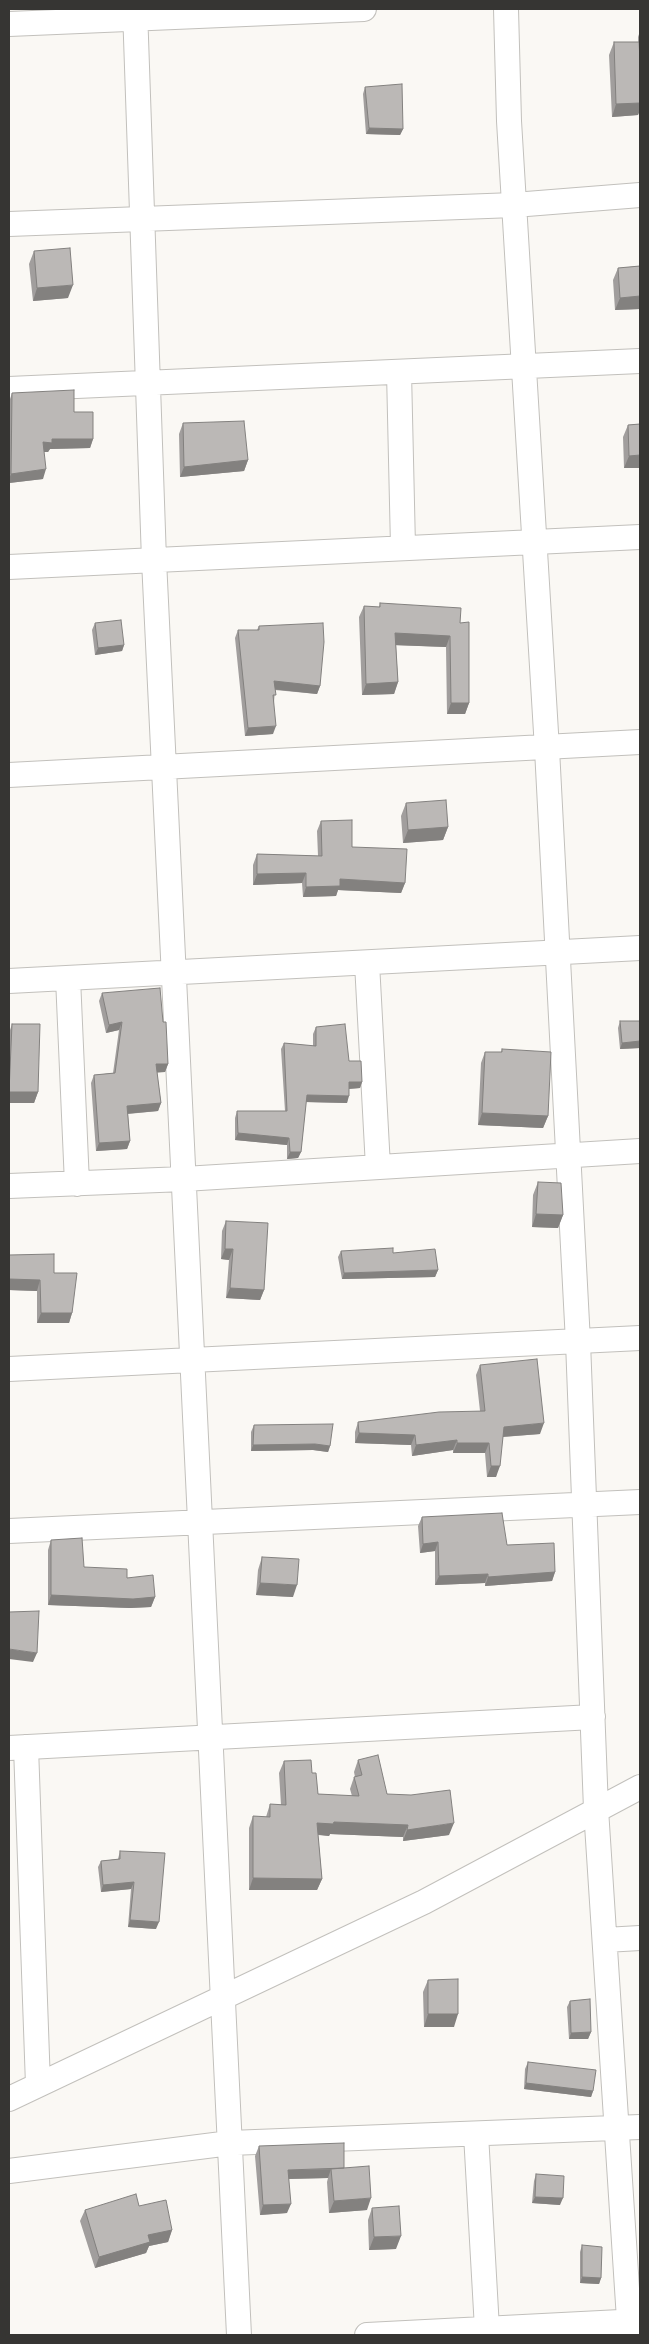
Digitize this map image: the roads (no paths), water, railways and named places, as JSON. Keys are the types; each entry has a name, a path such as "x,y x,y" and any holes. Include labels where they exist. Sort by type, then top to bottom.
{"street":[{"path":"9,24 136,14 364,9"},
{"path":"367,2335 487,2329 633,2326 629,2128 605,1940 596,1810 586,1504 578,1342 547,749 514,204 506,9"},
{"path":"136,14 154,560 202,1523 239,2335"},
{"path":"9,224 514,204 640,195"},
{"path":"9,389 640,361"},
{"path":"399,372 403,548"},
{"path":"9,567 640,537"},
{"path":"9,774 547,749 640,742"},
{"path":"9,981 174,974 640,948"},
{"path":"367,963 378,1167"},
{"path":"68,978 78,1184"},
{"path":"9,1186 184,1179 640,1151"},
{"path":"9,1369 640,1338"},
{"path":"9,1531 640,1502"},
{"path":"38,2085 17,1748 593,1717"},
{"path":"9,2099 424,1902 640,1787"},
{"path":"605,1940 640,1938"},
{"path":"9,2171 230,2143 629,2128"},
{"path":"476,2134 487,2329"}]}
